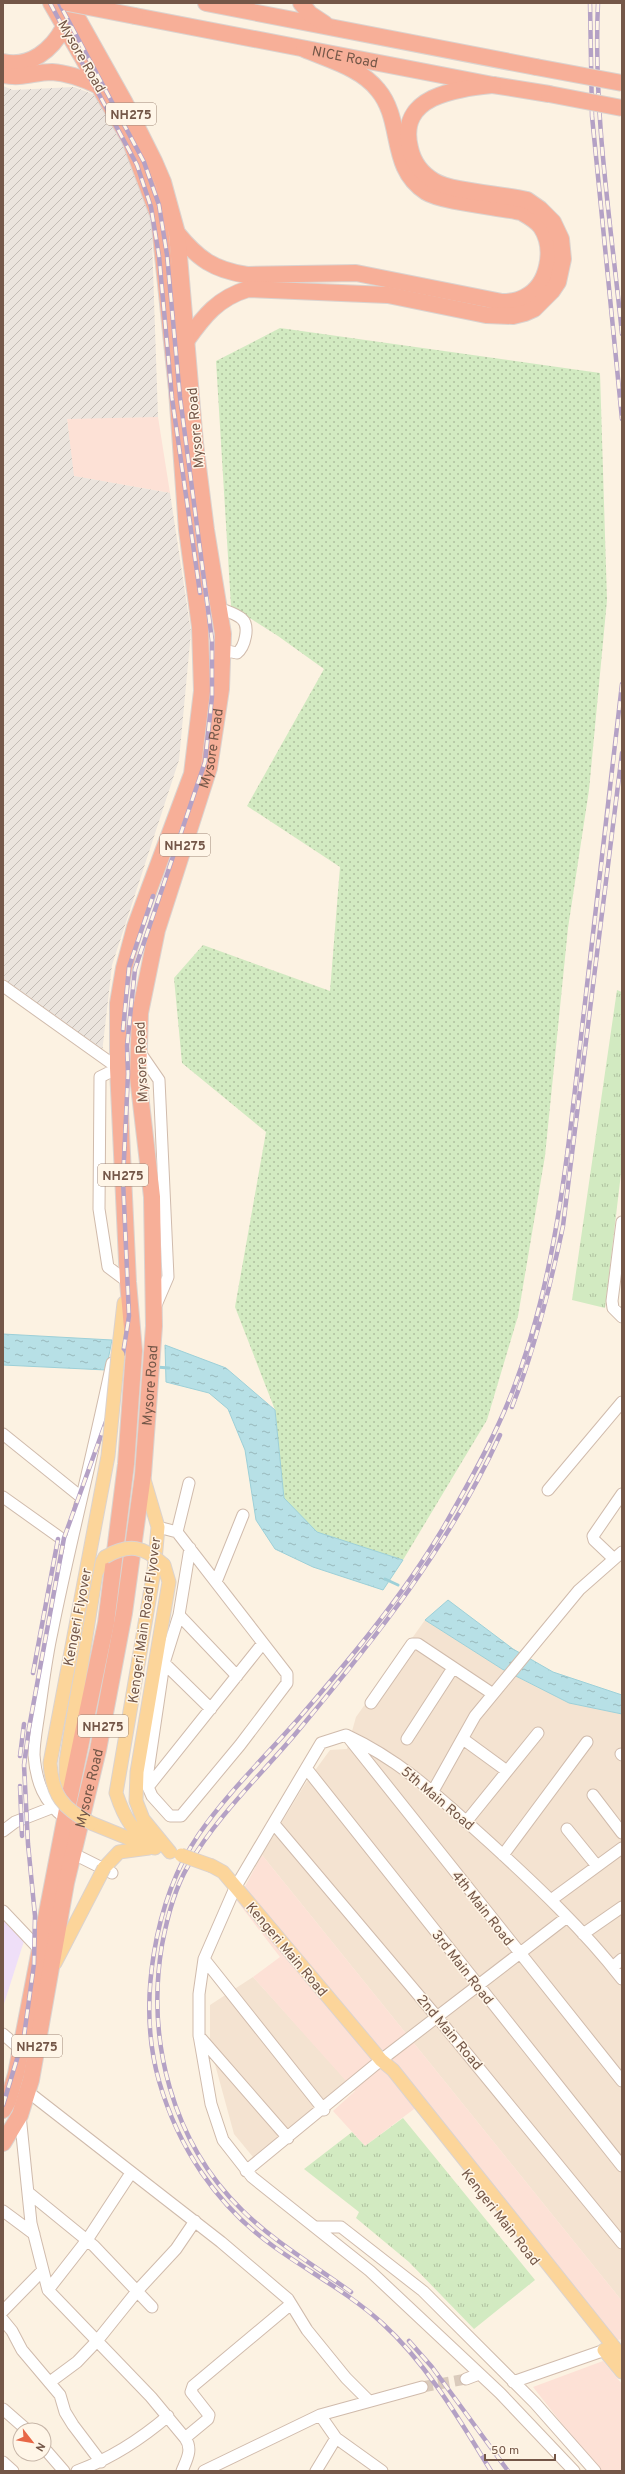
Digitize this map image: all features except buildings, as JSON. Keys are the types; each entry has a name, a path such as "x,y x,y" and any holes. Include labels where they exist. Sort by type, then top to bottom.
{"highway":[{"name":"Mysore Road","path":"3,2110 8,2101 40,1950 60,1881 74,1854 98,1750 124,1613 143,1475 151,1378 154,1308 152,1198 138,1077 140,1013 157,930 209,768 221,689 223,634 206,530 180,340 159,216 130,140 51,3"},
{"name":"Mysore Road","path":"3,2143 20,2115 27,2091 49,1975 60,1881 66,1811 106,1623 126,1464 133,1372 124,1350 128,1282 118,1068 118,1003 124,968 135,927 192,774 202,691 200,627 187,530 177,233 163,182 154,161 125,103 69,3"},
{"name":"NICE Road","path":"69,3 493,85 622,108"},
{"name":"NICE Road","path":"206,3 622,83"},
{"path":"301,3 310,14 330,27"},
{"path":"3,62 19,63 43,54 53,45 64,27"},
{"path":"177,233 193,252 205,261 232,273 248,275 356,273 502,302 515,301 526,297 543,279 548,261 547,241 541,227 521,212 426,192 407,174 400,160 391,112 378,89 360,74 304,49"},
{"path":"3,75 19,78 51,72 77,76 99,86"},
{"path":"180,340 205,314 217,304 248,289 388,295 493,315 513,316 534,309 552,291 562,270 563,248 552,222 540,209 527,200 436,183 416,164 409,146 409,126 413,116 426,101 456,90 493,85"},
{"path":"200,627 223,634"}],"main road":[{"name":"Kengeri Flyover","path":"124,1350 108,1456 50,1763 51,1778 60,1800 69,1811 91,1823 129,1838"},
{"name":"Kengeri Main Road Flyover","path":"143,1475 158,1527 154,1571 116,1793 129,1838 155,1848"},
{"name":"Kengeri Flyover","path":"66,1811 66,1762 96,1573 105,1557 117,1550 128,1549 141,1549 152,1554 164,1565 169,1582 139,1762"},
{"name":"Kengeri Main Road","path":"139,1762 136,1801 143,1820 175,1853 212,1866 223,1872 381,2060 389,2076 616,2350 622,2372"},
{"path":"49,1975 108,1862 119,1852 129,1838 155,1848 175,1853"}],"street":[{"path":"219,608 242,618 245,624 244,644 241,650 237,653 222,650"},
{"path":"3,986 118,1068"},
{"path":"118,1068 100,1076 99,1209 108,1267 128,1282"},
{"path":"622,1222 612,1301 613,1308 622,1317"},
{"path":"51,1808 42,1790 35,1749 45,1666 69,1544 93,1454 113,1359 124,1350"},
{"path":"548,1490 622,1402"},
{"path":"3,1434 81,1497"},
{"path":"177,1532 189,1483"},
{"path":"433,1791 475,1716 579,1590 618,1555 594,1540 593,1536 622,1494"},
{"path":"3,1497 69,1544"},
{"path":"216,1582 242,1515"},
{"path":"158,1527 177,1532 190,1548 287,1674 287,1683 240,1745 181,1816 170,1816 152,1796 148,1787 147,1778 164,1663 179,1616 190,1548"},
{"path":"179,1616 237,1676"},
{"path":"148,1787 263,1643"},
{"path":"371,1703 412,1644 418,1644 493,1694"},
{"path":"164,1663 211,1709"},
{"path":"407,1740 453,1668"},
{"path":"466,1822 538,1733"},
{"path":"346,1735 320,1743 274,1824 235,1888 204,1959 199,1994 199,2035 211,2104 223,2140 246,2171 370,2271 479,2374 574,2471"},
{"name":"5th Main Road","path":"346,1735 375,1748 433,1791 551,1900 583,1934 617,1965 622,1979"},
{"name":"4th Main Road","path":"346,1735 622,2081"},
{"path":"463,1738 507,1771"},
{"path":"503,1855 587,1742"},
{"name":"3rd Main Road","path":"306,1768 622,2166"},
{"path":"593,1795 622,1833"},
{"path":"3,1831 15,1822 51,1808 66,1811"},
{"name":"2nd Main Road","path":"274,1824 437,2016 622,2243"},
{"path":"567,1828 597,1866"},
{"path":"551,1900 622,1848"},
{"path":"74,1854 112,1874"},
{"path":"583,1934 622,1907"},
{"path":"3,1911 40,1950"},
{"path":"246,2171 324,2110 381,2060 477,1985 567,1918"},
{"path":"204,1959 324,2110"},
{"path":"3,2034 20,2049"},
{"path":"199,2035 288,2138"},
{"path":"27,2091 131,2173 195,2221 270,2284 291,2304 307,2330 346,2378 368,2400"},
{"path":"20,2115 34,2234 48,2290 168,2416 190,2444 190,2452 182,2471"},
{"path":"48,2290 87,2240 131,2173"},
{"path":"29,2193 87,2240 138,2290 152,2307"},
{"path":"3,2210 34,2234"},
{"path":"50,2382 77,2362 97,2341 138,2290 176,2249 195,2221"},
{"path":"317,2227 341,2227 423,2291 535,2403 594,2471"},
{"path":"3,2311 43,2270"},
{"path":"185,2438 208,2420 209,2414 191,2392 193,2386 291,2304"},
{"path":"3,2320 12,2331 30,2360 60,2395 65,2412 101,2462"},
{"path":"513,2382 616,2350"},
{"path":"466,2379 479,2374"},
{"path":"204,2471 225,2468 320,2416 368,2400 422,2387"},
{"path":"4,2412 17,2422"},
{"path":"78,2471 101,2462 152,2430 168,2416"},
{"path":"320,2416 336,2438 382,2471"},
{"path":"316,2471 336,2438"},
{"path":"52,2457 64,2471"},
{"path":"3,2462 13,2471"}],"shaded area":[{"path":"3,86 13,90 74,87 95,95 131,160 151,210 158,417 67,419 74,476 170,493 191,632 179,760 112,965 102,1053 3,978"},
{"path":"158,417 170,493 73,476 67,418"},
{"path":"425,1620 502,1669 569,1703 622,1714 622,2301 262,1855 305,1784 330,1750 347,1749 356,1717"},
{"path":"262,1855 622,2301 622,2339 614,2341 422,2103 365,2146 333,2111 355,2091 253,1977 280,1957 237,1901"},
{"path":"3,1918 24,1941 3,2007"},
{"path":"253,1977 347,2081 253,2157 234,2134 210,2046 210,2005"},
{"path":"603,2361 622,2384 622,2471 599,2471 533,2387"}],"green space":[{"path":"280,328 600,373 607,600 589,790 568,928 545,1156 518,1316 487,1420 403,1560 316,1532 284,1498 275,1410 235,1307 266,1132 182,1063 174,978 203,945 330,991 340,867 247,806 324,669 278,636 231,606 216,361"},
{"path":"617,990 622,992 622,1165 605,1308 572,1300"},
{"path":"403,2118 535,2280 474,2329 409,2262 356,2218 359,2212 304,2169 352,2132 365,2146"}],"water":[{"path":"3,1334 112,1340 106,1370 3,1365"},
{"path":"165,1345 226,1368 275,1410 284,1498 317,1532 403,1560 383,1590 313,1567 275,1549 256,1520 245,1450 228,1409 209,1393 166,1382"},
{"path":"448,1600 513,1649 553,1672 622,1695 622,1714 569,1703 502,1669 425,1620"}],"waterway":[{"path":"156,1367 169,1368"},
{"path":"385,1579 398,1585"}],"tunnel":[{"path":"422,2387 466,2379"}],"railway":[{"path":"50,3 137,165 151,207 159,256 172,398 200,593"},
{"path":"3,2105 24,2036 34,1964 35,1916 28,1844 24,1765 29,1728 64,1538 112,1405 122,1360 129,1316 123,1180 128,1074 127,1046 135,969 205,762 212,697 212,640 180,397 167,255 159,205 144,162 59,3"},
{"path":"590,3 592,116 622,419"},
{"path":"598,3 597,45 600,128 622,334"},
{"path":"491,2471 428,2374 398,2339 382,2323 356,2302 287,2256 253,2230 234,2212 202,2173 188,2151 177,2129 159,2081 153,2051 150,2019 150,1986 154,1953 161,1921 183,1860 199,1834 222,1804 337,1673 375,1627 410,1579 442,1530 467,1487 504,1412 522,1364 537,1315 549,1265 566,1164 622,684"},
{"path":"512,1407 528,1363 541,1318 563,1226 622,753"},
{"path":"123,1030 129,967 153,896"},
{"path":"351,2292 267,2233 254,2222 218,2183 198,2153 182,2121 170,2088 162,2053 158,2017 158,1981 162,1945 175,1894 183,1875 199,1848 225,1813 326,1697 382,1627 409,1590 458,1515 480,1476 500,1435"},
{"path":"33,1673 58,1539"},
{"path":"20,1756 24,1724"},
{"path":"20,1786 22,1836"},
{"path":"409,2341 432,2367 508,2471"}]}
